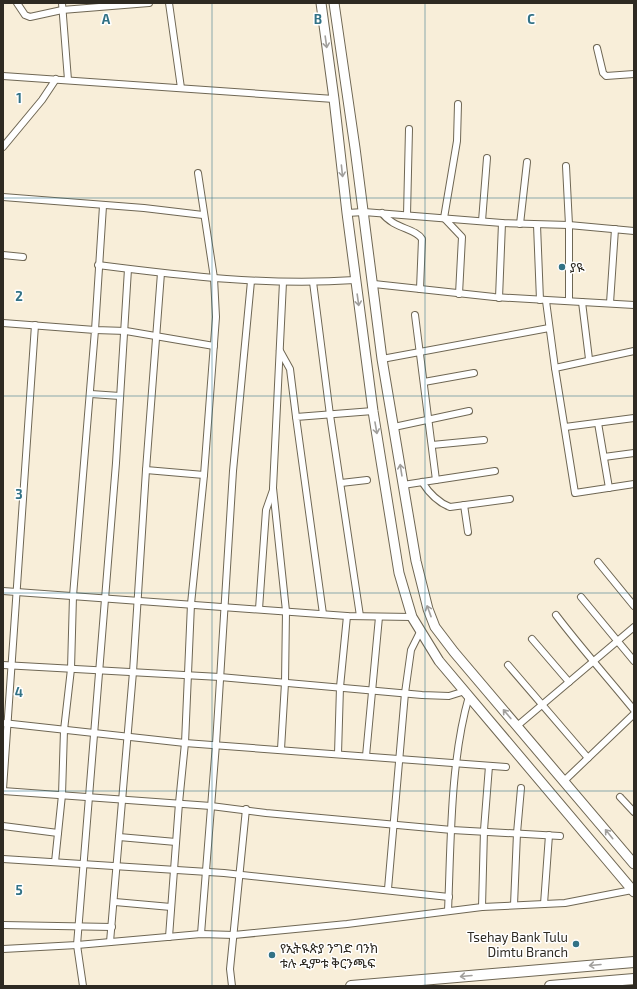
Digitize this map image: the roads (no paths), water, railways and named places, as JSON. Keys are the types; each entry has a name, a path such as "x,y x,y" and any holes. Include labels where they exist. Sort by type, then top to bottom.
{"main road":[{"path":"321,3 334,99 355,280 373,411 399,573 412,617 420,632 439,660 633,891"},
{"path":"334,3 374,284 382,358 416,561 428,609 435,627 454,652 634,864"},
{"path":"351,986 634,962"},
{"path":"550,986 634,979"}],"street":[{"path":"17,3 25,15 30,17 62,6 149,3"},
{"path":"169,3 180,88"},
{"path":"62,6 68,80"},
{"path":"597,48 603,73 606,76 634,74"},
{"path":"3,76 334,99"},
{"path":"3,147 42,100 56,79"},
{"path":"444,218 457,141 458,104"},
{"path":"407,215 409,129"},
{"path":"482,221 488,158"},
{"path":"520,224 527,162"},
{"path":"566,166 569,225 569,302"},
{"path":"169,937 185,743 191,604 204,475 216,317 214,278 203,215 198,173"},
{"path":"3,197 144,208 203,215"},
{"path":"55,862 62,795 64,730 71,669 73,596 84,459 91,394 98,265 103,206"},
{"path":"347,213 382,213 502,223 569,225 634,231"},
{"path":"382,213 392,224 417,234 422,239 420,289"},
{"path":"444,218 462,237 459,294"},
{"path":"499,298 502,223"},
{"path":"536,225 543,300 549,328 575,493 634,484"},
{"path":"610,303 615,229"},
{"path":"3,255 23,256"},
{"path":"98,265 161,273 251,281 314,282 355,280"},
{"path":"84,986 77,945 80,927 126,331 128,269"},
{"path":"110,942 115,902 116,865 139,601 146,470 161,273"},
{"path":"201,934 216,744 233,471 251,281"},
{"path":"282,749 286,611 273,488 283,282"},
{"path":"314,282 330,415 360,616"},
{"path":"374,284 499,298 634,305"},
{"path":"582,302 589,360"},
{"path":"415,315 436,480"},
{"path":"3,322 95,330 126,331 214,346"},
{"path":"35,325 11,665 5,723 3,790 179,803 246,809 266,813 452,830 484,830 560,836"},
{"path":"382,358 549,328"},
{"path":"280,350 290,369 323,614"},
{"path":"555,368 634,351"},
{"path":"424,382 474,373"},
{"path":"91,394 120,396"},
{"path":"296,417 373,411"},
{"path":"394,428 468,411"},
{"path":"565,427 634,418"},
{"path":"598,423 609,488"},
{"path":"432,445 484,440"},
{"path":"604,457 634,453"},
{"path":"146,470 204,475"},
{"path":"403,484 495,471"},
{"path":"341,483 367,480"},
{"path":"422,482 429,493 450,507 510,499"},
{"path":"259,609 266,510 273,488"},
{"path":"464,505 468,532"},
{"path":"598,562 634,606"},
{"path":"3,591 347,616 412,617"},
{"path":"581,597 634,661"},
{"path":"556,615 593,663 634,710"},
{"path":"338,754 340,687 347,616"},
{"path":"366,756 374,690 379,617"},
{"path":"517,726 634,627"},
{"path":"388,889 395,824 405,693 411,650 420,632"},
{"path":"532,639 569,682"},
{"path":"3,665 220,677 449,696 467,694 460,730 457,763 448,911"},
{"path":"508,665 588,758"},
{"path":"564,781 634,714"},
{"path":"5,723 185,743 216,744 506,767"},
{"path":"482,907 484,830 489,766"},
{"path":"514,904 517,833 522,788"},
{"path":"620,797 634,812"},
{"path":"232,986 230,969 240,875 241,845 246,809"},
{"path":"3,826 58,833"},
{"path":"544,904 549,835"},
{"path":"119,837 176,842"},
{"path":"3,859 207,872 388,889 449,897"},
{"path":"3,949 77,945 201,934 234,936 482,907 514,904 544,904 585,900 633,891"},
{"path":"115,902 171,907"},
{"path":"3,925 112,927"}],"place":[{"name":"ያዪ","path":"562,267"},
{"name":"Tsehay Bank Tulu Dimtu Branch","path":"576,944"},
{"name":"የኢትዪጵያ ንግድ ባንክ ቱሉ ዲምቱ ቅርንጫፍ","path":"272,955"}]}
